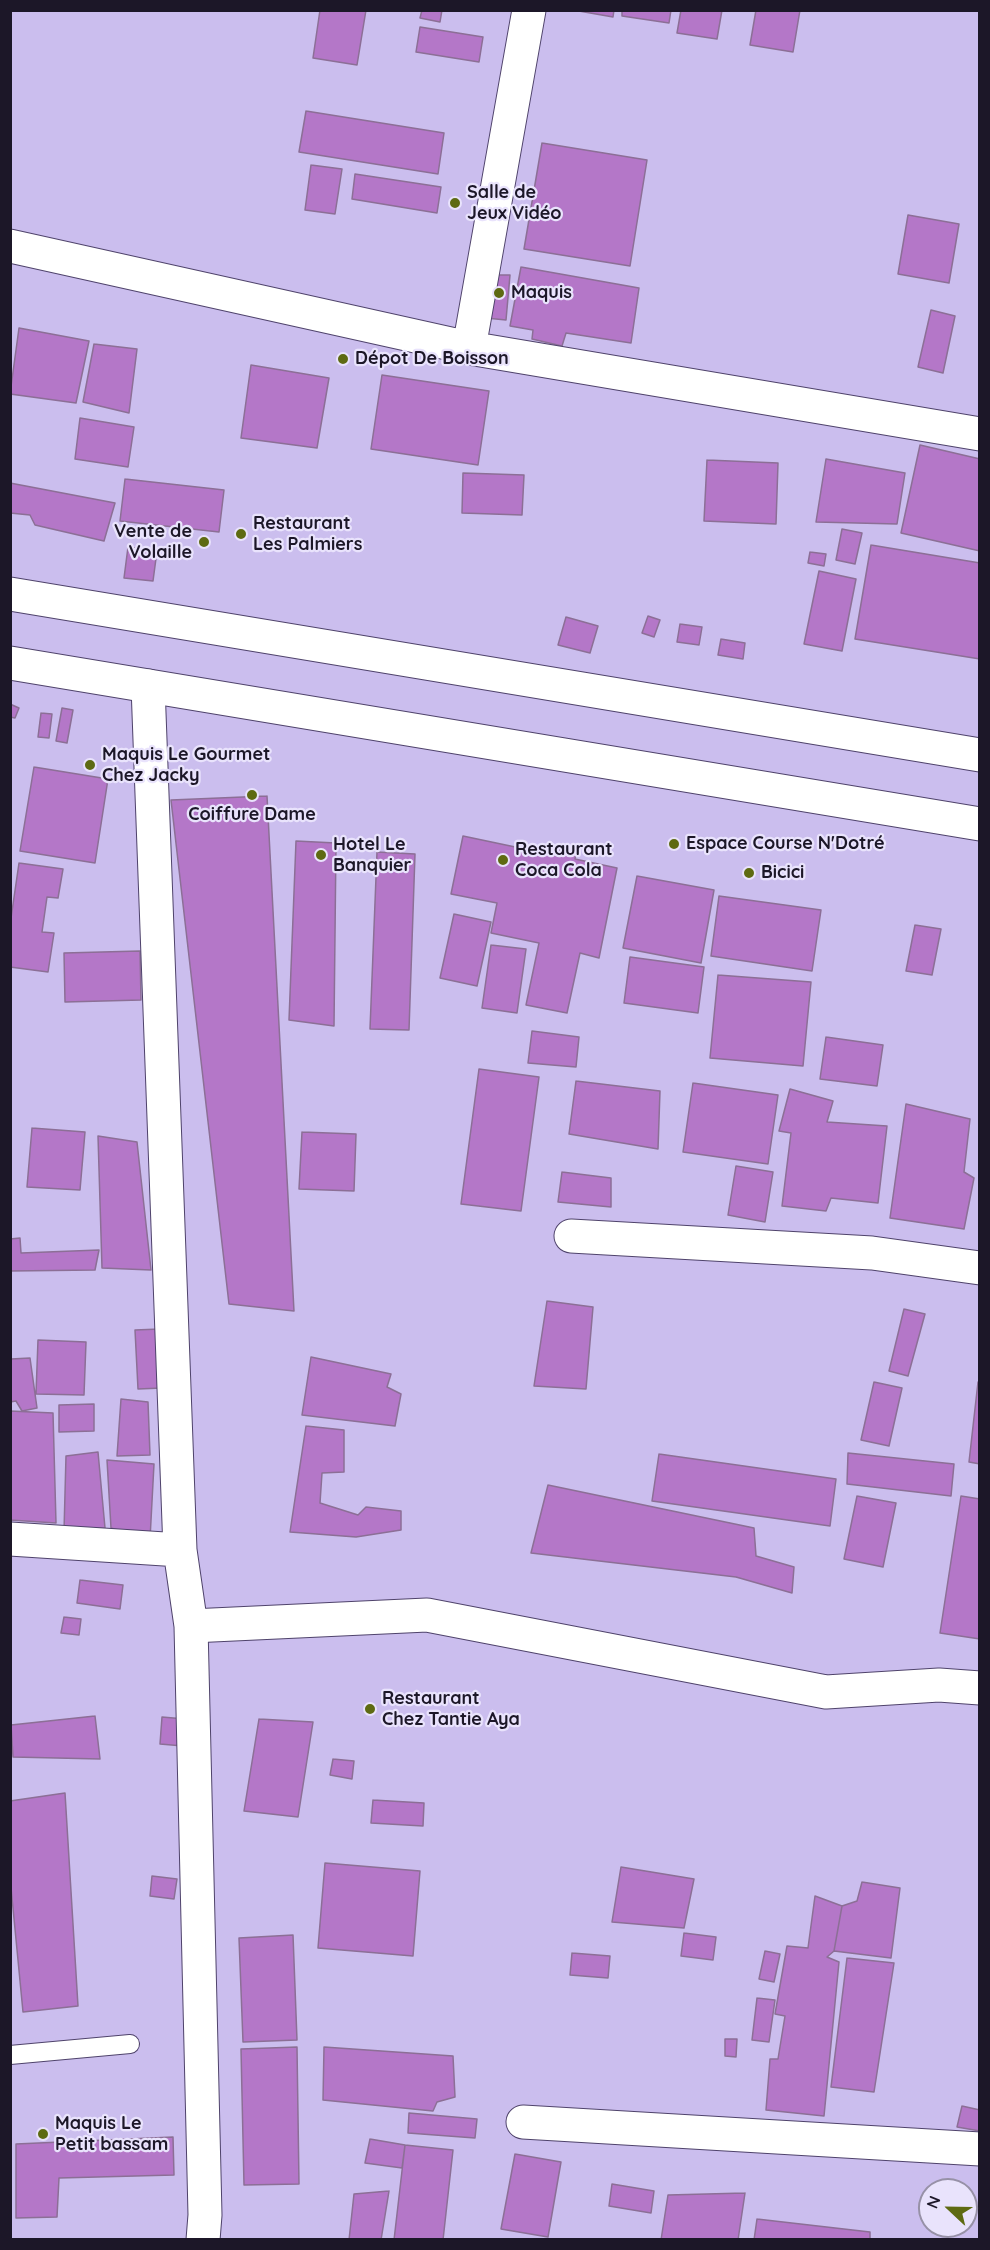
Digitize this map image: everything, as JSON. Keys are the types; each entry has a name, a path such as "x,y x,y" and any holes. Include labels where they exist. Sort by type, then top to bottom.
{"street":[{"path":"469,348 529,10"},
{"path":"10,246 469,348 980,434"},
{"path":"10,594 980,755"},
{"path":"10,663 980,824"},
{"path":"148,686 180,1550 191,1626 205,2216 203,2240"},
{"path":"571,1236 872,1253 980,1268"},
{"path":"10,1539 180,1550"},
{"path":"191,1626 427,1615 826,1692 939,1685 980,1688"},
{"path":"523,2122 980,2149"}],"lane":[{"path":"10,2055 130,2044"}],"building":[{"path":"320,10 366,10 357,65 313,58"},
{"path":"422,10 442,10 440,22 420,18"},
{"path":"573,10 614,10 613,17"},
{"path":"622,10 671,10 669,23 622,16"},
{"path":"681,10 722,10 717,39 677,33"},
{"path":"756,10 800,10 793,52 750,45"},
{"path":"420,27 483,37 479,62 416,52"},
{"path":"306,111 444,133 438,174 299,152"},
{"path":"542,143 647,160 630,266 524,249"},
{"path":"311,165 342,169 335,214 305,210"},
{"path":"355,174 441,187 437,213 352,199"},
{"path":"908,215 959,224 949,283 898,274"},
{"path":"521,267 639,288 631,343 566,333 562,346 532,339 533,330 510,326"},
{"path":"493,275 510,275 506,320 486,318"},
{"path":"931,310 955,316 943,373 918,367"},
{"path":"19,328 89,341 76,403 10,394"},
{"path":"94,344 137,349 129,413 83,402"},
{"path":"251,365 329,378 317,448 241,438"},
{"path":"382,375 489,391 478,465 371,449"},
{"path":"80,418 134,427 128,467 75,459"},
{"path":"920,445 980,459 980,551 901,533"},
{"path":"826,459 905,473 897,524 816,522"},
{"path":"707,460 778,463 776,524 704,521"},
{"path":"463,473 524,475 522,515 462,513"},
{"path":"125,479 224,490 219,532 120,521"},
{"path":"10,483 115,503 104,541 35,525 30,515 10,513"},
{"path":"842,529 862,533 855,564 836,560"},
{"path":"871,545 980,563 980,659 855,639"},
{"path":"128,547 157,551 153,581 124,578"},
{"path":"810,552 826,554 824,566 808,563"},
{"path":"819,571 856,579 842,651 804,644"},
{"path":"648,616 660,620 654,637 642,633"},
{"path":"566,617 598,626 590,653 558,645"},
{"path":"680,624 702,627 699,645 677,642"},
{"path":"721,639 745,643 743,659 718,655"},
{"path":"10,704 19,708 15,718 10,717"},
{"path":"62,708 73,710 67,743 56,741"},
{"path":"41,713 52,714 49,738 38,737"},
{"path":"34,767 108,779 95,863 20,851"},
{"path":"267,796 294,1311 229,1304 171,800"},
{"path":"463,836 558,856 561,844 577,848 575,859 617,868 599,958 580,953 567,1013 526,1005 539,943 491,933 497,903 451,894"},
{"path":"296,841 336,843 334,1026 289,1020"},
{"path":"377,852 415,854 409,1030 370,1029"},
{"path":"19,863 63,869 58,898 47,897 42,932 54,933 48,972 10,967 10,925"},
{"path":"637,876 714,890 701,963 623,948"},
{"path":"719,896 821,910 812,971 711,956"},
{"path":"454,914 491,922 477,986 440,978"},
{"path":"915,925 941,929 932,975 906,971"},
{"path":"491,945 526,949 517,1013 482,1008"},
{"path":"140,951 141,1000 65,1002 64,953"},
{"path":"630,957 704,967 698,1013 624,1003"},
{"path":"718,975 811,982 803,1066 710,1058"},
{"path":"532,1031 579,1037 576,1067 528,1063"},
{"path":"826,1037 883,1045 877,1086 820,1079"},
{"path":"479,1069 539,1077 521,1211 461,1204"},
{"path":"576,1081 660,1091 658,1149 569,1134"},
{"path":"693,1083 778,1095 768,1164 683,1152"},
{"path":"790,1089 833,1101 827,1122 887,1126 878,1203 831,1198 826,1211 782,1206 791,1133 779,1131"},
{"path":"906,1104 970,1119 964,1172 974,1178 964,1229 890,1218"},
{"path":"32,1128 85,1132 80,1190 27,1187"},
{"path":"302,1132 356,1134 354,1191 299,1189"},
{"path":"98,1136 137,1142 151,1270 102,1268"},
{"path":"736,1166 773,1172 765,1222 728,1215"},
{"path":"562,1172 611,1178 611,1207 558,1202"},
{"path":"20,1238 21,1253 99,1250 95,1270 10,1271 10,1239"},
{"path":"547,1301 593,1307 586,1389 534,1386"},
{"path":"904,1309 925,1314 908,1376 889,1371"},
{"path":"160,1329 162,1388 138,1389 135,1330"},
{"path":"38,1340 86,1342 84,1395 36,1394"},
{"path":"10,1355 11,1359 30,1358 37,1408 22,1411 16,1401 10,1402"},
{"path":"311,1357 391,1374 387,1387 401,1394 395,1426 302,1415"},
{"path":"874,1382 902,1388 889,1446 861,1440"},
{"path":"978,1382 980,1382 980,1464 969,1462"},
{"path":"121,1399 148,1402 150,1455 117,1456"},
{"path":"94,1404 94,1431 59,1432 59,1405"},
{"path":"10,1411 53,1413 56,1523 10,1520"},
{"path":"306,1426 344,1430 344,1472 322,1473 320,1503 358,1515 366,1507 401,1511 401,1530 356,1537 290,1532"},
{"path":"98,1452 105,1528 64,1531 66,1456"},
{"path":"848,1453 954,1464 951,1496 847,1484"},
{"path":"659,1454 836,1479 830,1526 652,1501"},
{"path":"107,1460 154,1464 150,1539 111,1528"},
{"path":"548,1485 754,1528 756,1556 794,1567 792,1593 736,1577 531,1553"},
{"path":"857,1496 896,1503 883,1567 844,1559"},
{"path":"961,1496 980,1499 980,1639 940,1633"},
{"path":"80,1580 123,1585 120,1609 77,1603"},
{"path":"64,1617 81,1619 79,1635 61,1633"},
{"path":"95,1716 100,1759 13,1757 11,1725"},
{"path":"162,1717 185,1719 183,1746 160,1744"},
{"path":"259,1719 313,1722 298,1817 244,1811"},
{"path":"333,1759 354,1761 352,1779 330,1775"},
{"path":"65,1793 78,2006 23,2012 10,1877 10,1801"},
{"path":"373,1800 424,1803 423,1826 371,1823"},
{"path":"325,1863 420,1871 413,1956 318,1948"},
{"path":"621,1867 694,1879 684,1928 612,1922"},
{"path":"152,1876 177,1879 174,1899 150,1896"},
{"path":"862,1882 900,1888 891,1958 834,1951 842,1906 857,1901"},
{"path":"815,1896 842,1906 834,1951 827,1957 839,1962 824,2116 766,2110 770,2059 778,2059 785,2016 775,2014 787,1946 808,1948"},
{"path":"684,1933 716,1937 713,1960 681,1956"},
{"path":"293,1935 297,2040 243,2042 239,1938"},
{"path":"765,1951 780,1954 774,1982 759,1979"},
{"path":"572,1953 610,1956 608,1978 570,1975"},
{"path":"847,1958 894,1963 874,2092 831,2087"},
{"path":"757,1998 775,2000 769,2042 752,2040"},
{"path":"725,2039 737,2039 736,2057 725,2056"},
{"path":"297,2047 299,2184 244,2185 241,2049"},
{"path":"324,2047 453,2056 455,2097 437,2102 433,2111 323,2100"},
{"path":"962,2106 980,2110 980,2131 957,2127"},
{"path":"409,2113 477,2119 475,2138 408,2133"},
{"path":"173,2137 174,2175 59,2178 57,2217 16,2218 16,2144"},
{"path":"370,2139 405,2145 402,2168 365,2163"},
{"path":"405,2145 453,2150 443,2240 394,2240"},
{"path":"515,2154 561,2162 548,2237 501,2229"},
{"path":"612,2184 654,2191 651,2213 609,2206"},
{"path":"389,2191 381,2240 349,2240 354,2194"},
{"path":"745,2193 738,2240 661,2240 668,2195"},
{"path":"757,2219 870,2232 870,2240 754,2240"}],"place":[{"name":"Salle de Jeux Vidéo","path":"455,203"},
{"name":"Maquis","path":"499,293"},
{"name":"Dépot De Boisson","path":"343,359"},
{"name":"Restaurant Les Palmiers","path":"241,534"},
{"name":"Vente de Volaille","path":"204,542"},
{"name":"Maquis Le Gourmet Chez Jacky","path":"90,765"},
{"name":"Coiffure Dame","path":"252,795"},
{"name":"Espace Course N'Dotré","path":"674,844"},
{"name":"Hotel Le Banquier","path":"321,855"},
{"name":"Restaurant Coca Cola","path":"503,860"},
{"name":"Bicici","path":"749,873"},
{"name":"Restaurant Chez Tantie Aya","path":"370,1709"},
{"name":"Maquis Le Petit bassam","path":"43,2134"}]}
